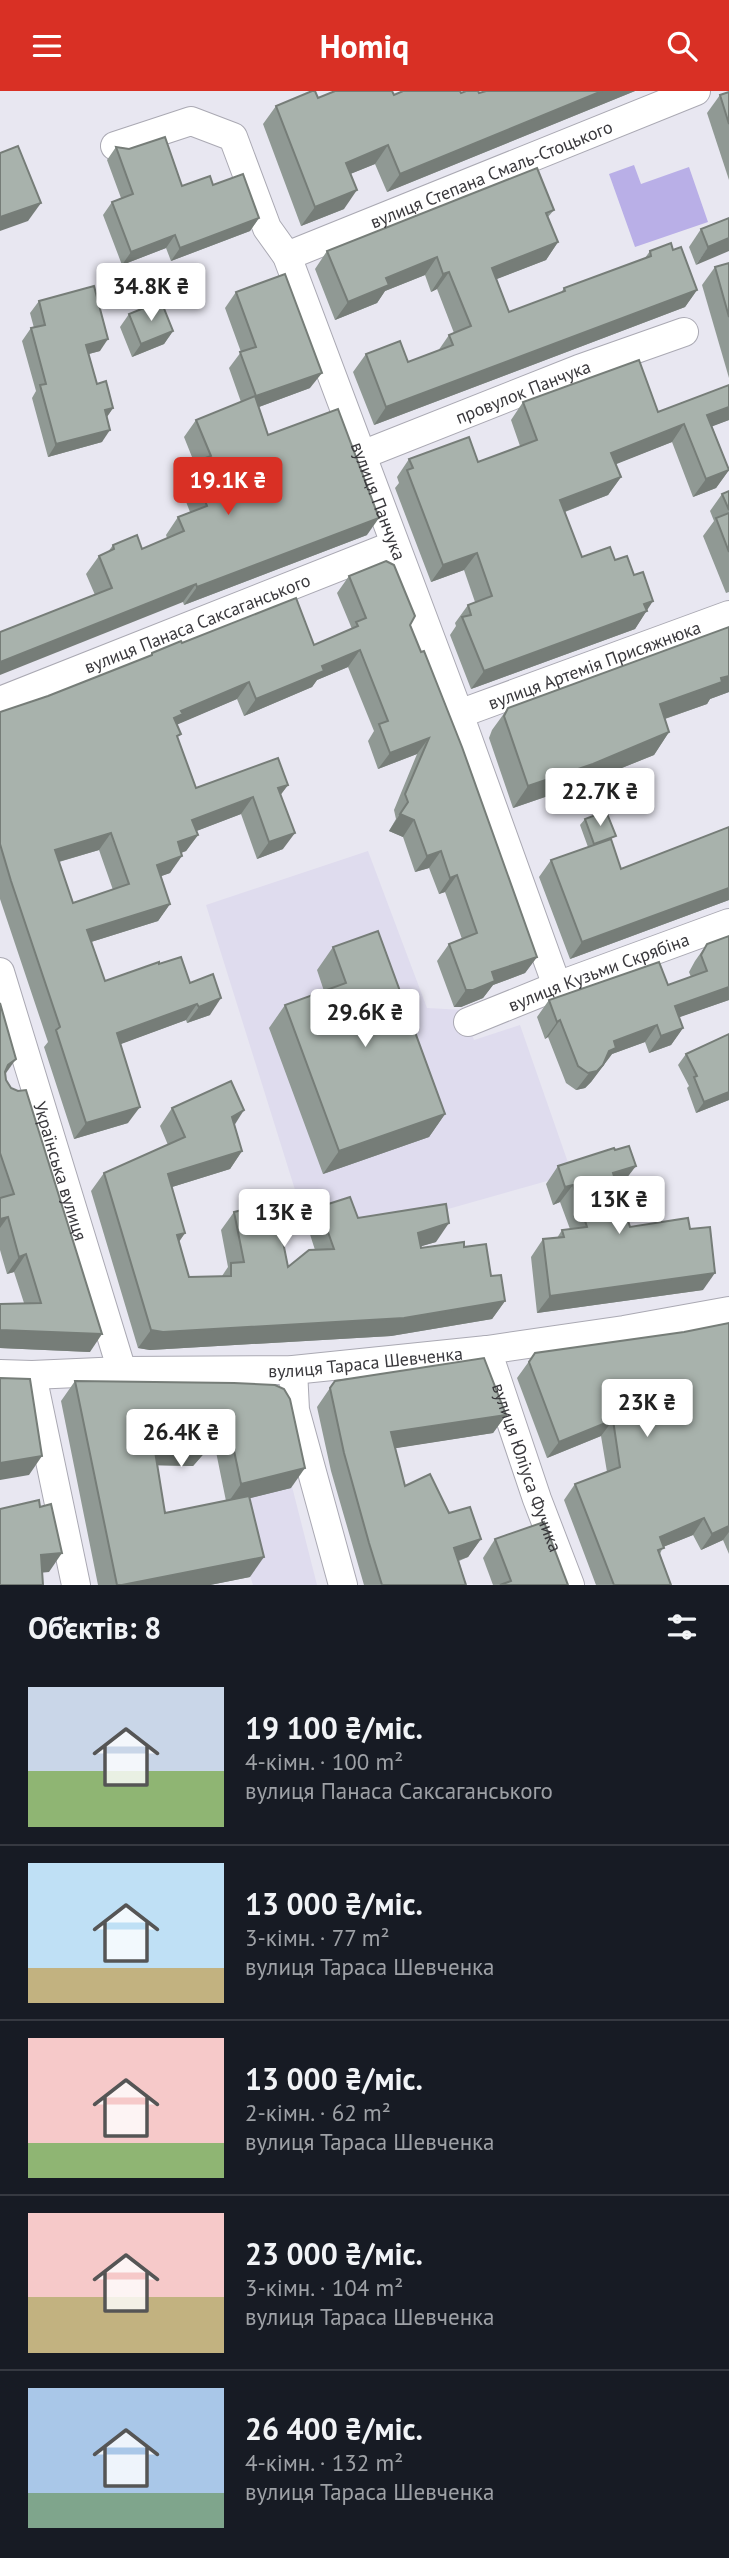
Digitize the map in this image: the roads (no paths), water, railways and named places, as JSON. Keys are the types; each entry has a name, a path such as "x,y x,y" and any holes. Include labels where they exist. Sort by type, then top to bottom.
{"street":[{"name":"вулиця Степана Смаль-Стоцького","path":"287,255 696,91"},
{"name":"вулиця Панчука","path":"115,146 191,121 233,137 267,228 287,255 459,714 557,986"},
{"name":"провулок Панчука","path":"362,455 684,332"},
{"name":"вулиця Панаса Саксаганського","path":"0,701 394,545"},
{"name":"вулиця Артемія Присяжнюка","path":"459,714 729,615"},
{"name":"вулиця Кузьми Скрябіна","path":"468,1022 729,923"},
{"name":"Українська вулиця","path":"0,972 21,1087 122,1371"},
{"name":"вулиця Тараса Шевченка","path":"0,1374 293,1370 486,1350 624,1330 729,1311"},
{"name":"вулиця Юліуса Фучика","path":"486,1350 537,1499 570,1585"},
{"path":"293,1370 295,1410 342,1585"},
{"path":"32,1375 76,1585"}]}
